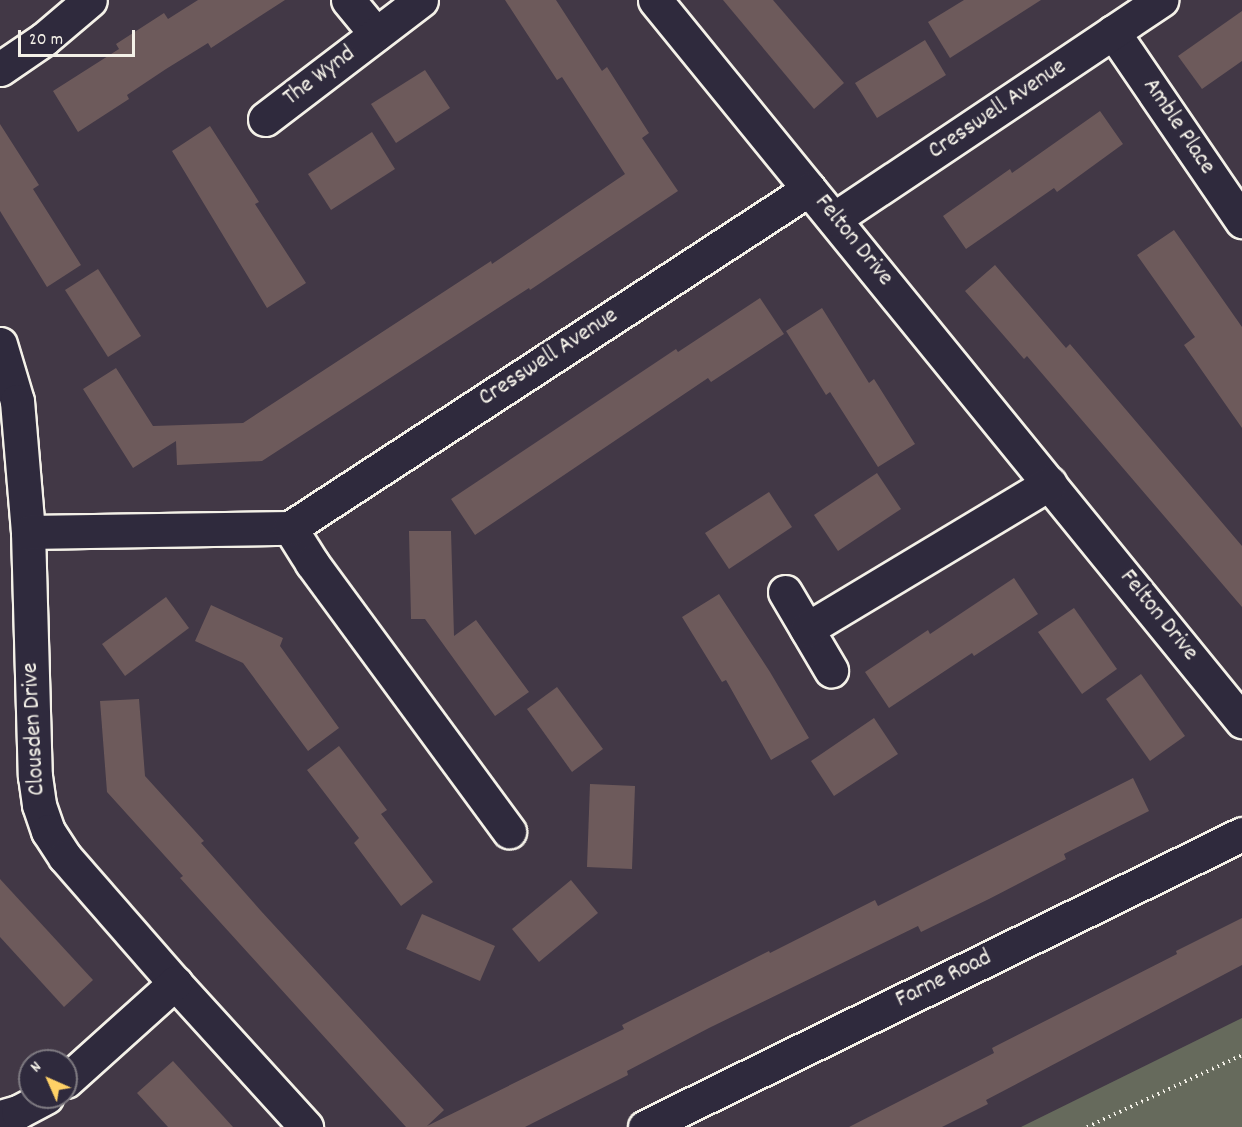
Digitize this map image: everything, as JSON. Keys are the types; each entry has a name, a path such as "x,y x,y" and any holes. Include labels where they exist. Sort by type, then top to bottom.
{"street":[{"path":"0,69 44,39 90,0"},
{"name":"The Wynd","path":"348,0 376,34"},
{"name":"The Wynd","path":"265,119 421,0"},
{"name":"Felton Drive","path":"655,0 1242,721"},
{"name":"Cresswell Avenue","path":"834,219 1161,0"},
{"name":"Amble Place","path":"1113,32 1242,221"},
{"name":"Cresswell Avenue","path":"290,528 809,189"},
{"name":"Clousden Drive","path":"0,344 17,401 28,532 35,776 39,806 48,831 65,857 175,983 306,1127"},
{"path":"807,629 1050,483"},
{"path":"28,532 290,528 312,563 509,831"},
{"path":"785,592 831,669"},
{"name":"Farne Road","path":"645,1127 1242,834"},
{"path":"78,1070 175,983"},
{"path":"0,1117 24,1109"}],"path":[{"path":"1087,1127 1242,1055"}],"green space":[{"path":"1242,1018 1242,1127 1021,1127"}],"building":[{"path":"198,0 285,0 211,48 208,43 166,69 127,95 129,99 78,132 53,91 119,49 116,44 164,13 168,19"},
{"path":"505,0 556,0 602,71 607,67 649,133 642,138 678,191 530,290 529,288 262,461 177,465 176,441 133,468 83,389 116,368 153,426 243,423 491,261 492,264 625,174 562,77 557,80"},
{"path":"723,0 773,0 844,83 814,109"},
{"path":"964,0 1041,0 950,58 928,22"},
{"path":"1242,11 1242,61 1202,89 1178,56"},
{"path":"925,40 946,75 877,118 855,83"},
{"path":"425,70 450,108 396,143 371,104"},
{"path":"1100,111 1123,144 1057,192 1054,188 966,249 943,216 1010,169 1012,173"},
{"path":"0,124 39,185 33,189 81,265 47,287 0,211"},
{"path":"210,126 259,202 255,204 306,283 267,308 172,151"},
{"path":"372,132 395,169 331,210 308,174"},
{"path":"1174,230 1242,327 1242,428 1184,345 1195,337 1137,255"},
{"path":"995,265 1066,348 1070,344 1242,546 1242,607 1027,356 1024,359 965,291"},
{"path":"98,269 141,336 108,357 65,290"},
{"path":"760,298 784,334 711,382 708,378 475,535 451,499 676,349 678,352"},
{"path":"822,308 869,383 874,379 915,444 878,467 830,392 826,395 786,331"},
{"path":"877,473 901,509 838,551 814,515"},
{"path":"769,492 792,527 729,569 705,533"},
{"path":"409,531 451,531 454,636 476,620 529,692 495,716 425,619 411,619"},
{"path":"1014,578 1038,614 974,656 972,653 889,708 865,672 928,630 930,634"},
{"path":"719,594 770,672 809,738 771,760 726,680 722,682 682,617"},
{"path":"166,597 189,628 125,676 102,644"},
{"path":"211,605 283,638 280,646 339,728 308,751 243,663 195,641"},
{"path":"1074,608 1117,669 1082,694 1038,632"},
{"path":"1141,674 1185,736 1150,761 1106,699"},
{"path":"557,687 603,749 572,772 527,709"},
{"path":"139,699 145,776 204,841 201,843 261,911 444,1110 427,1126 624,1029 622,1025 769,951 770,953 875,900 878,906 1133,778 1149,811 1064,854 1066,859 989,899 921,932 918,926 709,1028 627,1071 628,1075 525,1127 406,1127 180,878 183,876 107,792 100,701"},
{"path":"874,718 898,754 834,796 811,761"},
{"path":"339,746 387,810 381,814 433,882 401,906 354,843 359,838 307,770"},
{"path":"590,784 635,786 632,869 587,867"},
{"path":"0,879 93,980 64,1007 0,937"},
{"path":"571,880 598,913 539,962 512,929"},
{"path":"422,914 495,946 480,981 406,949"},
{"path":"1242,918 1242,965 986,1100 988,1104 942,1127 849,1127 994,1053 992,1048 1177,954 1176,951"},
{"path":"173,1061 233,1127 168,1127 137,1093"}]}
